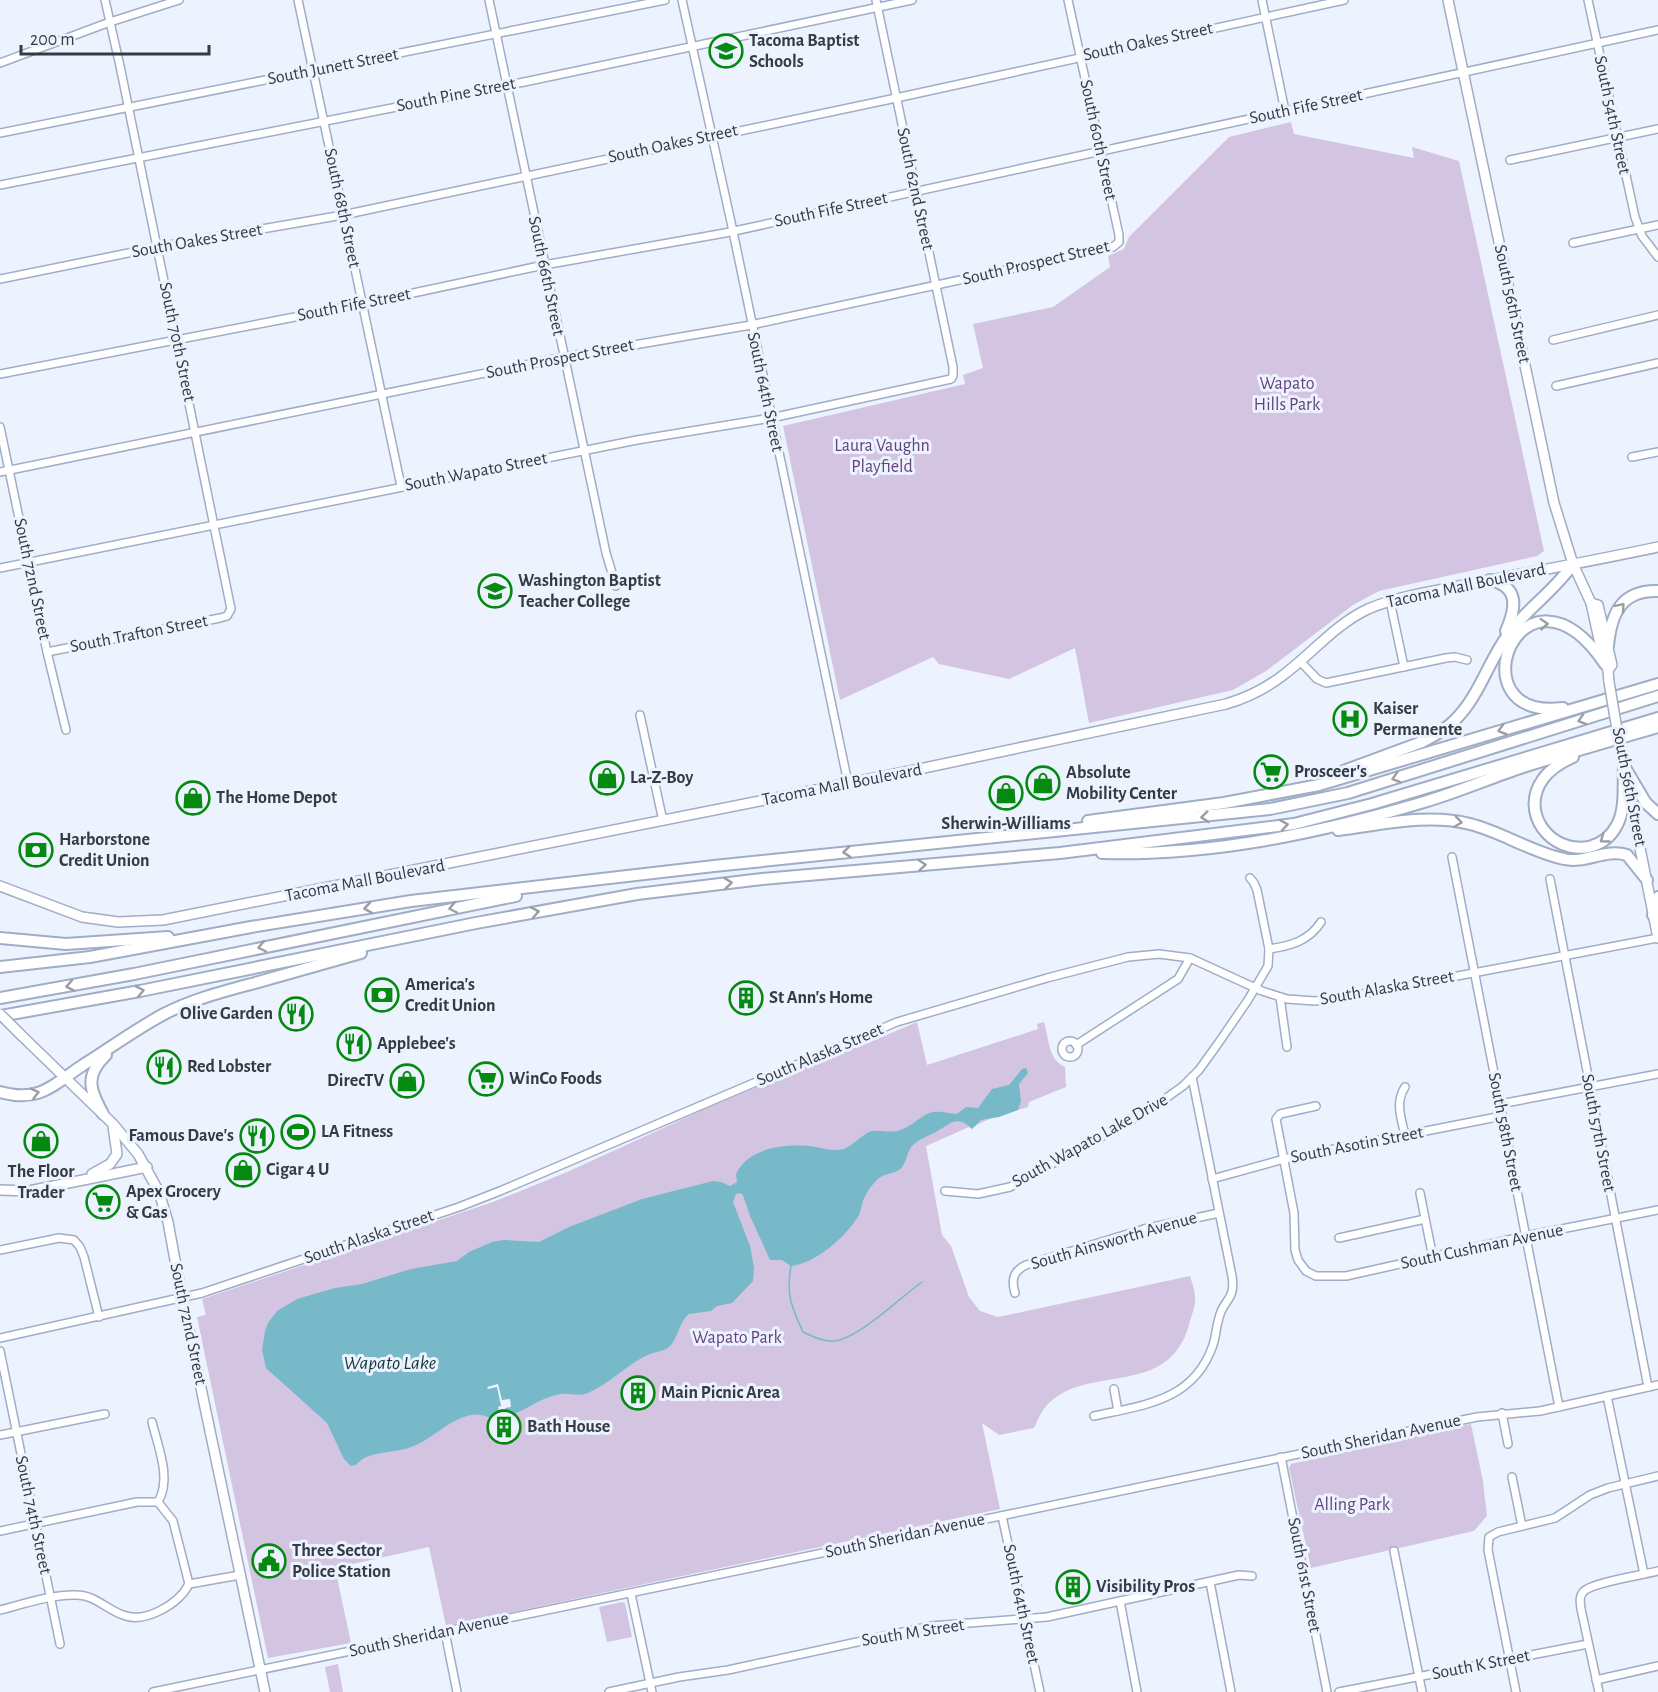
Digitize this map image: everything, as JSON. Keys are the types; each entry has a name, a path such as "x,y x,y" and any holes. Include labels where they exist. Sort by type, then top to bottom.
{"highway":[{"path":"1491,661 1509,633 1562,580 1573,564"},
{"path":"1238,800 1374,761 1434,736 1456,719 1467,706 1511,620 1514,603 1511,591 1505,584 1490,580"},
{"path":"1608,646 1611,625 1621,605 1637,594 1658,591"},
{"path":"1599,702 1556,709 1542,708 1524,702 1514,694 1509,686 1505,661 1509,646 1518,633 1533,625 1550,622 1577,631 1594,647 1607,667"},
{"path":"906,846 1238,800 1319,785 1615,698 1658,683"},
{"path":"0,967 90,957 251,927 411,902 714,866 1217,815 1312,801 1348,793 1658,696"},
{"path":"0,1015 140,991 575,904 713,885 1060,853 1294,824 1372,804 1658,717"},
{"path":"1060,853 1147,854 1263,841 1427,801 1522,768 1658,727"},
{"path":"1624,736 1658,732"},
{"path":"1611,740 1556,766 1543,779 1534,803 1537,820 1544,832 1560,844 1579,848 1591,846 1608,837 1618,825 1622,810 1624,766"},
{"path":"1624,766 1646,803 1658,814"},
{"path":"1296,834 1418,821 1457,821 1494,832 1562,859 1581,860 1614,853 1627,855 1647,880"},
{"path":"0,998 134,974 480,903 634,877"},
{"path":"1653,915 1658,897"},
{"path":"0,938 66,944 100,943 251,927"},
{"path":"0,1092 12,1095 32,1094 55,1086 161,1015 196,1000 436,931"},
{"path":"103,1114 92,1089 92,1074 98,1063 124,1040"}],"main road":[{"name":"South 56th Street","path":"1448,0 1551,487 1573,564 1591,603 1607,667 1621,753 1658,938"},
{"name":"Tacoma Mall Boulevard","path":"0,886 82,917 124,923 163,920 663,821 1226,704 1248,697 1266,687 1345,622 1390,601 1658,547"},
{"name":"South 56th Street","path":"1591,603 1598,605 1612,665 1607,667"},
{"name":"South 72nd Street","path":"0,1015 113,1124 147,1167 159,1192 165,1210 265,1692"},
{"path":"83,1179 115,1159 118,1150 113,1124"},
{"path":"0,1187 29,1191 147,1167"}],"street":[{"name":"South 70th Street","path":"105,0 158,247 231,605 230,613"},
{"path":"0,63 110,22 179,0"},
{"name":"South 68th Street","path":"298,0 401,486"},
{"name":"South 66th Street","path":"489,0 606,553 616,586"},
{"name":"South Junett Street","path":"0,133 665,0"},
{"name":"South 64th Street","path":"682,0 848,783"},
{"name":"South Pine Street","path":"0,185 506,85 877,4 912,0"},
{"name":"South 60th Street","path":"1068,0 1120,238 1118,243"},
{"path":"1262,0 1285,111"},
{"name":"South Oakes Street","path":"0,279 158,247 343,215 1344,0"},
{"name":"South 54th Street","path":"1588,0 1638,229"},
{"name":"South 62nd Street","path":"877,4 953,367 952,378"},
{"name":"South Fife Street","path":"0,374 362,304 544,265 732,231 1658,30"},
{"path":"1510,160 1658,129"},
{"path":"1573,243 1658,225"},
{"path":"1638,229 1647,245 1658,257"},
{"name":"South Prospect Street","path":"0,472 564,357 751,325 1105,250 1118,243"},
{"path":"1553,340 1658,315"},
{"path":"1556,386 1658,363"},
{"name":"South Wapato Street","path":"0,568 401,486 710,427 771,418 952,378"},
{"name":"South 72nd Street","path":"0,427 46,652 66,730"},
{"path":"1632,457 1658,452"},
{"path":"1390,601 1404,667"},
{"name":"South Trafton Street","path":"46,652 220,618 230,613"},
{"path":"1300,661 1317,680 1326,683 1450,657 1467,660"},
{"path":"640,716 663,821"},
{"name":"South 58th Street","path":"1452,857 1559,1407"},
{"path":"1250,879 1256,886 1269,950 1267,968 1255,989"},
{"name":"South 57th Street","path":"1550,879 1648,1387"},
{"path":"1269,950 1291,946 1311,935 1321,922"},
{"name":"South Alaska Street","path":"0,1338 182,1298 234,1282 500,1191 910,1017 1128,957 1159,954 1190,958 1255,989 1280,998 1301,1001 1332,999 1658,938"},
{"path":"1076,1045 1178,979 1190,958"},
{"name":"South Wapato Lake Drive","path":"945,1191 962,1194 987,1193 1017,1184 1173,1095 1211,1054 1255,989"},
{"path":"1280,998 1287,1047"},
{"path":"1500,1104 1658,1074"},
{"path":"1094,1416 1161,1400 1185,1386 1197,1374 1213,1347 1220,1313 1232,1296 1234,1285 1192,1077"},
{"path":"1405,1087 1400,1095 1399,1103 1405,1135"},
{"path":"1284,1159 1276,1117 1280,1114 1316,1106"},
{"name":"South Asotin Street","path":"1212,1179 1284,1159 1502,1116"},
{"name":"South Cushman Avenue","path":"1284,1159 1295,1220 1295,1250 1298,1260 1306,1270 1319,1276 1342,1277 1526,1236 1658,1210"},
{"path":"1420,1192 1432,1258"},
{"name":"South Ainsworth Avenue","path":"1015,1293 1012,1283 1013,1276 1017,1270 1026,1265 1150,1227 1219,1212"},
{"path":"1339,1238 1425,1219"},
{"path":"0,1250 59,1238 74,1240 80,1246 84,1257 99,1317"},
{"name":"South 74th Street","path":"0,1351 60,1644"},
{"name":"South Sheridan Avenue","path":"153,1692 1466,1419 1559,1407 1658,1385"},
{"path":"1114,1389 1118,1411"},
{"path":"1607,1396 1644,1574"},
{"path":"1502,1413 1508,1444"},
{"path":"0,1435 105,1414"},
{"path":"153,1422 165,1478 163,1494 158,1502"},
{"name":"South 61st Street","path":"1281,1457 1327,1692"},
{"path":"1516,1692 1488,1550 1489,1537 1498,1532 1559,1516 1597,1492 1658,1476"},
{"path":"1512,1477 1522,1526"},
{"path":"0,1531 136,1502 158,1502"},
{"path":"158,1502 173,1521 189,1584"},
{"name":"South 64th Street","path":"1002,1516 1040,1692"},
{"path":"1394,1551 1422,1692"},
{"path":"1599,1692 1580,1604 1581,1595 1585,1590 1595,1586 1658,1572"},
{"name":"South M Street","path":"609,1692 738,1668 931,1626 1047,1617 1243,1574 1252,1576"},
{"path":"0,1610 80,1594 124,1616 133,1617 166,1608 179,1598 189,1584 240,1575"},
{"path":"1210,1582 1232,1692"},
{"path":"631,1594 652,1692"},
{"path":"1120,1601 1137,1692"},
{"path":"445,1632 457,1692"},
{"name":"South K Street","path":"1339,1692 1588,1644"},
{"path":"1596,1680 1658,1666"}],"green space":[{"name":"Wapato Hills Park","path":"1291,122 1294,134 1414,158 1412,147 1459,161 1544,551 1537,556 1379,591 1353,605 1266,671 1233,690 1089,723 1075,648 1009,679 939,664 933,657 840,700 783,426 965,384 963,375 983,368 973,324 1053,307 1110,267 1108,256 1124,249 1129,237 1229,137"},
{"name":"Wapato Park","path":"917,1022 927,1065 1038,1029 1037,1024 1044,1022 1052,1054 1059,1064 1065,1067 1066,1087 1029,1102 1028,1107 989,1119 972,1129 969,1127 926,1146 942,1235 951,1246 969,1297 980,1311 998,1317 1190,1276 1195,1301 1189,1325 1179,1348 1164,1363 1146,1372 1084,1385 1065,1392 1048,1404 1034,1428 999,1435 982,1423 1000,1509 446,1626 429,1547 335,1568 351,1643 268,1658 197,1317 206,1315 202,1299 493,1202 567,1172 705,1109"},
{"name":"Alling Park","path":"1471,1424 1483,1481 1487,1516 1474,1531 1311,1568 1289,1468 1291,1464"},
{"path":"625,1603 632,1637 607,1642 599,1607"},
{"path":"338,1664 343,1692 330,1692 325,1667"}],"water":[{"name":"Wapato Lake","path":"1026,1068 1028,1073 1019,1084 1021,1101 1018,1110 999,1117 981,1120 972,1129 962,1122 954,1122 918,1141 910,1149 902,1168 881,1177 871,1186 859,1215 847,1232 830,1248 810,1260 791,1266 782,1260 770,1260 743,1195 736,1194 733,1202 750,1246 754,1268 753,1281 732,1303 717,1306 711,1311 689,1314 669,1347 642,1358 588,1393 553,1396 498,1418 481,1415 463,1417 419,1444 367,1457 351,1466 344,1459 327,1423 266,1368 262,1350 268,1323 277,1311 297,1299 335,1288 362,1284 411,1269 457,1261 469,1252 492,1242 504,1240 539,1242 569,1227 642,1199 713,1181 730,1186 737,1182 736,1174 749,1158 778,1147 841,1149 869,1132 902,1130 929,1113 957,1114 966,1107 978,1108 992,1089 1009,1085 1022,1069"}],"pier":[{"path":"498,1384 502,1400 510,1399 511,1407 505,1408 507,1416 501,1409 503,1417 498,1407 501,1406 497,1387 488,1389 487,1387"}],"waterway":[{"path":"791,1266 789,1284 791,1300 803,1332 829,1341 839,1340 864,1328 922,1282"}],"place":[{"name":"Tacoma Baptist Schools","path":"726,51"},
{"name":"Washington Baptist Teacher College","path":"495,591"},
{"name":"Kaiser Permanente","path":"1350,719"},
{"name":"Prosceer's","path":"1271,772"},
{"name":"La-Z-Boy","path":"607,778"},
{"name":"Absolute Mobility Center","path":"1043,783"},
{"name":"Sherwin-Williams","path":"1006,793"},
{"name":"The Home Depot","path":"193,798"},
{"name":"Harborstone Credit Union","path":"36,850"},
{"name":"America's Credit Union","path":"382,995"},
{"name":"St Ann's Home","path":"746,998"},
{"name":"Olive Garden","path":"296,1014"},
{"name":"Applebee's","path":"354,1044"},
{"name":"Red Lobster","path":"164,1067"},
{"name":"WinCo Foods","path":"486,1079"},
{"name":"DirecTV","path":"407,1081"},
{"name":"LA Fitness","path":"298,1132"},
{"name":"Famous Dave's","path":"257,1136"},
{"name":"The Floor Trader","path":"41,1141"},
{"name":"Cigar 4 U","path":"243,1170"},
{"name":"Apex Grocery & Gas","path":"103,1202"},
{"name":"Main Picnic Area","path":"638,1393"},
{"name":"Bath House","path":"504,1427"},
{"name":"Three Sector Police Station","path":"269,1561"},
{"name":"Visibility Pros","path":"1073,1587"}],"park label":[{"name":"Laura Vaughn Playfield","path":"882,456"}]}
